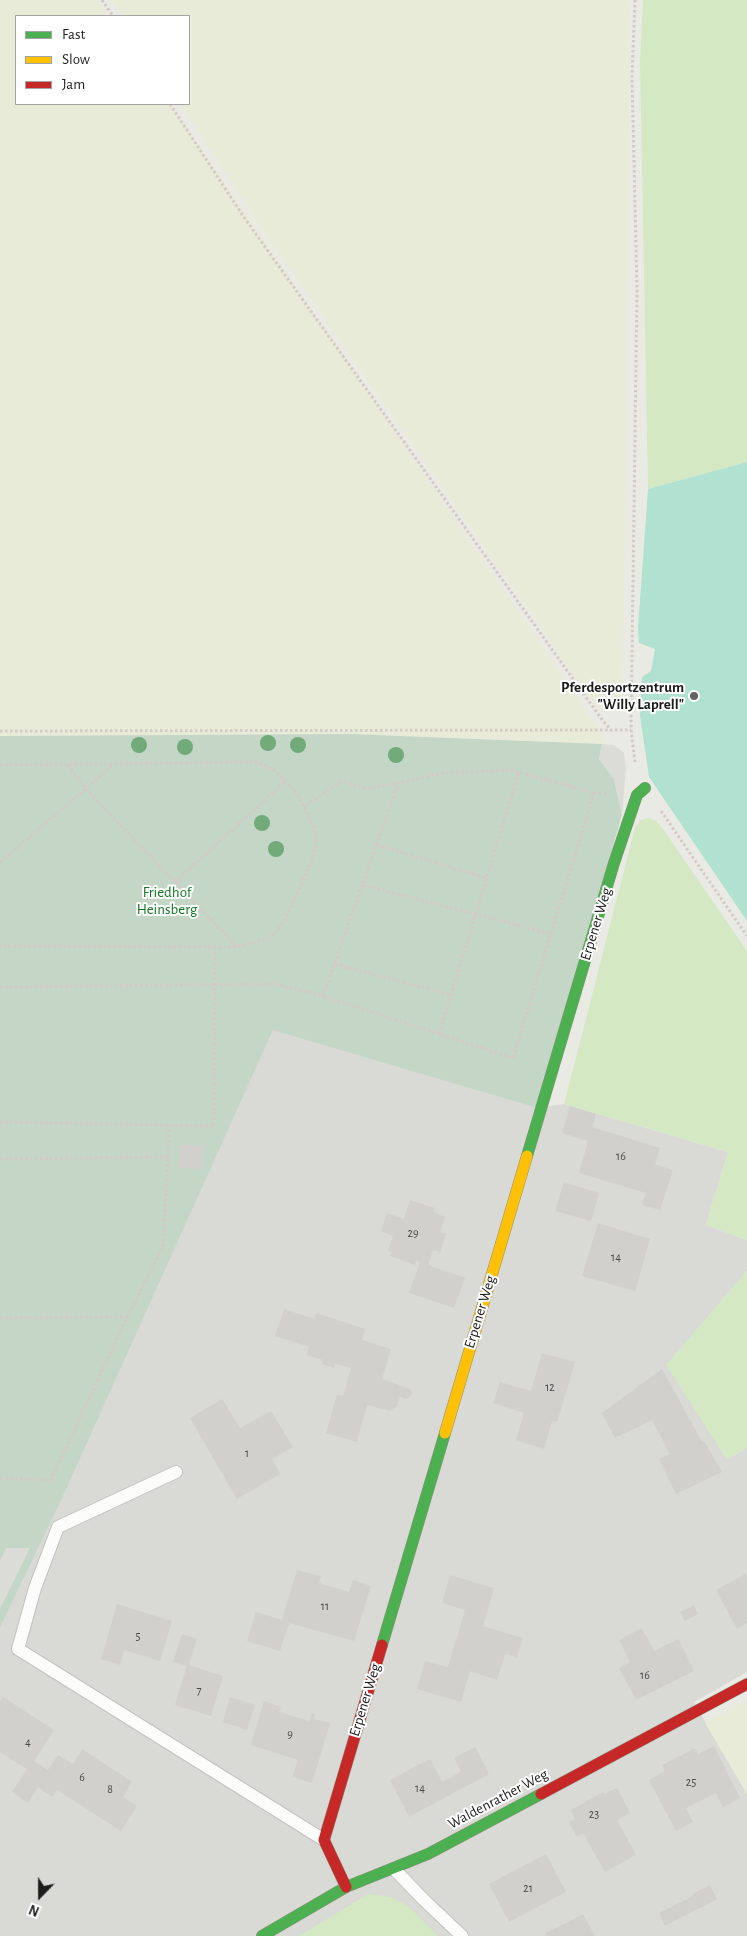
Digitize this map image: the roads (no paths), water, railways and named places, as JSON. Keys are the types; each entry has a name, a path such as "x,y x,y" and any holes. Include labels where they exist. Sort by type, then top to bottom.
{"street":[{"name":"Erpener Weg","path":"324,1840 609,882 631,810 637,795 645,788"},
{"name":"Waldenrather Weg","path":"262,1936 346,1887 428,1854 747,1684"},
{"path":"324,1840 346,1887"}],"lane":[{"path":"176,1472 58,1527 35,1588 18,1649 324,1840"},
{"path":"394,1869 462,1936"}],"place":[{"name":"Pferdesportzentrum \"Willy Laprell\"","path":"694,696"}],"park label":[{"name":"Friedhof Heinsberg","path":"167,900"}]}
